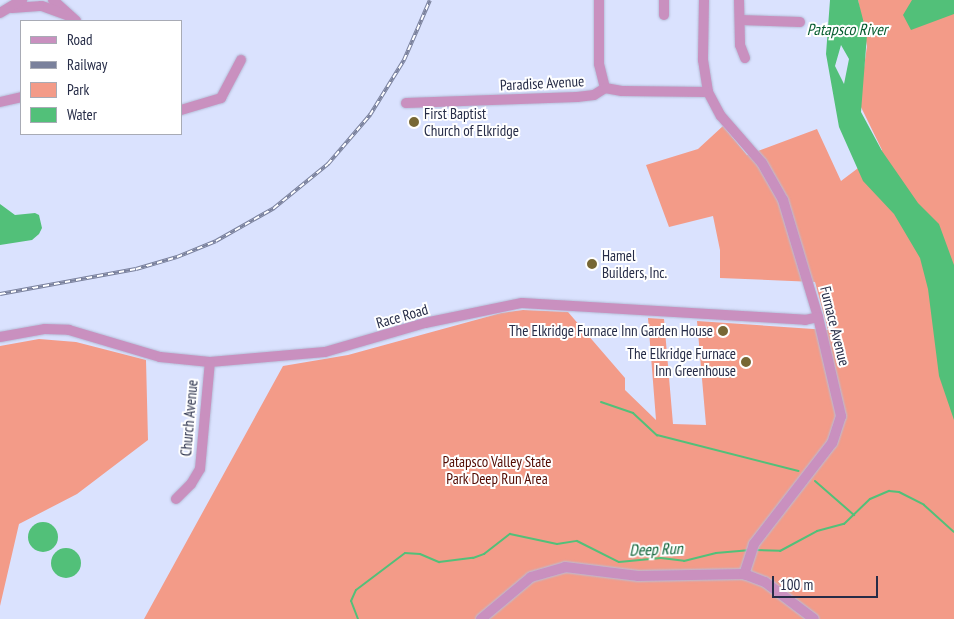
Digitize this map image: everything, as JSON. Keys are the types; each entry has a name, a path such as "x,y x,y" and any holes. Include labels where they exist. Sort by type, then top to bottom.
{"street":[{"path":"12,8 22,0"},
{"path":"53,0 72,18"},
{"path":"599,0 599,64 605,88"},
{"path":"664,0 664,15"},
{"name":"Furnace Avenue","path":"704,0 703,60 708,92 721,116 755,154 778,188 818,317 839,406 839,429 823,456 754,544 748,555 744,574"},
{"path":"740,0 740,45 745,58"},
{"path":"0,13 12,8 40,3 72,18"},
{"path":"740,20 800,22"},
{"path":"182,110 221,98 241,60"},
{"name":"Paradise Avenue","path":"406,103 577,97 594,95 605,88 622,91 708,92"},
{"path":"0,102 20,97"},
{"name":"Race Road","path":"0,336 45,329 69,330 160,356 210,362 326,352 425,323 522,303 796,319 818,317"},
{"name":"Church Avenue","path":"176,499 191,484 200,469 210,362"},
{"path":"481,619 520,584 553,568 638,576 744,574 766,582 814,619"}],"green space":[{"name":"Patapsco Valley State Park Deep Run Area","path":"858,0 954,0 954,619 144,619 283,366 348,355 501,313 523,310 568,312 625,378 625,390 656,420 648,318 664,319 673,424 706,425 697,321 828,330 815,282 720,278 720,250 713,216 669,227 646,165 698,149 723,126 747,155 817,129 841,181 882,150 859,103 867,46"},
{"path":"39,339 76,342 146,360 148,440 77,494 19,524 0,606 0,346"}],"water":[{"name":"Patapsco River","path":"830,0 858,0 867,35 861,112 882,151 918,203 939,224 954,265 954,420 939,376 928,289 920,258 894,214 863,181 839,127 826,54","holes":["841,45 849,59 844,84 835,66"]},
{"path":"912,0 954,0 954,14 911,30 903,15"},
{"path":"0,204 15,215 35,213 39,215 42,228 39,234 32,240 0,245"},
{"path":"43,522 49,523 57,531 57,543 49,551 43,552 37,551 29,543 28,537 29,531 37,523"},
{"path":"66,548 72,549 80,557 80,569 72,577 66,578 60,577 52,569 51,563 52,557 60,549"}],"waterway":[{"path":"601,402 633,413 657,435 798,471"},
{"path":"815,481 854,515"},
{"name":"Deep Run","path":"755,550 780,551 817,531 844,524 870,499 889,491 899,492 924,505 954,532"},
{"name":"Deep Run","path":"358,619 351,601 356,590 405,553 420,554 439,562 473,558 484,554 510,534 557,544 577,541 619,562 661,558 684,561 716,553 748,550"}],"railway":[{"path":"0,294 136,269 177,257 216,241 274,208 328,164 370,115 404,60 430,0"}],"place":[{"name":"First Baptist Church of Elkridge","path":"414,122"},
{"name":"Hamel Builders, Inc.","path":"592,264"},
{"name":"The Elkridge Furnace Inn Garden House","path":"723,331"},
{"name":"The Elkridge Furnace Inn Greenhouse","path":"746,362"}]}
